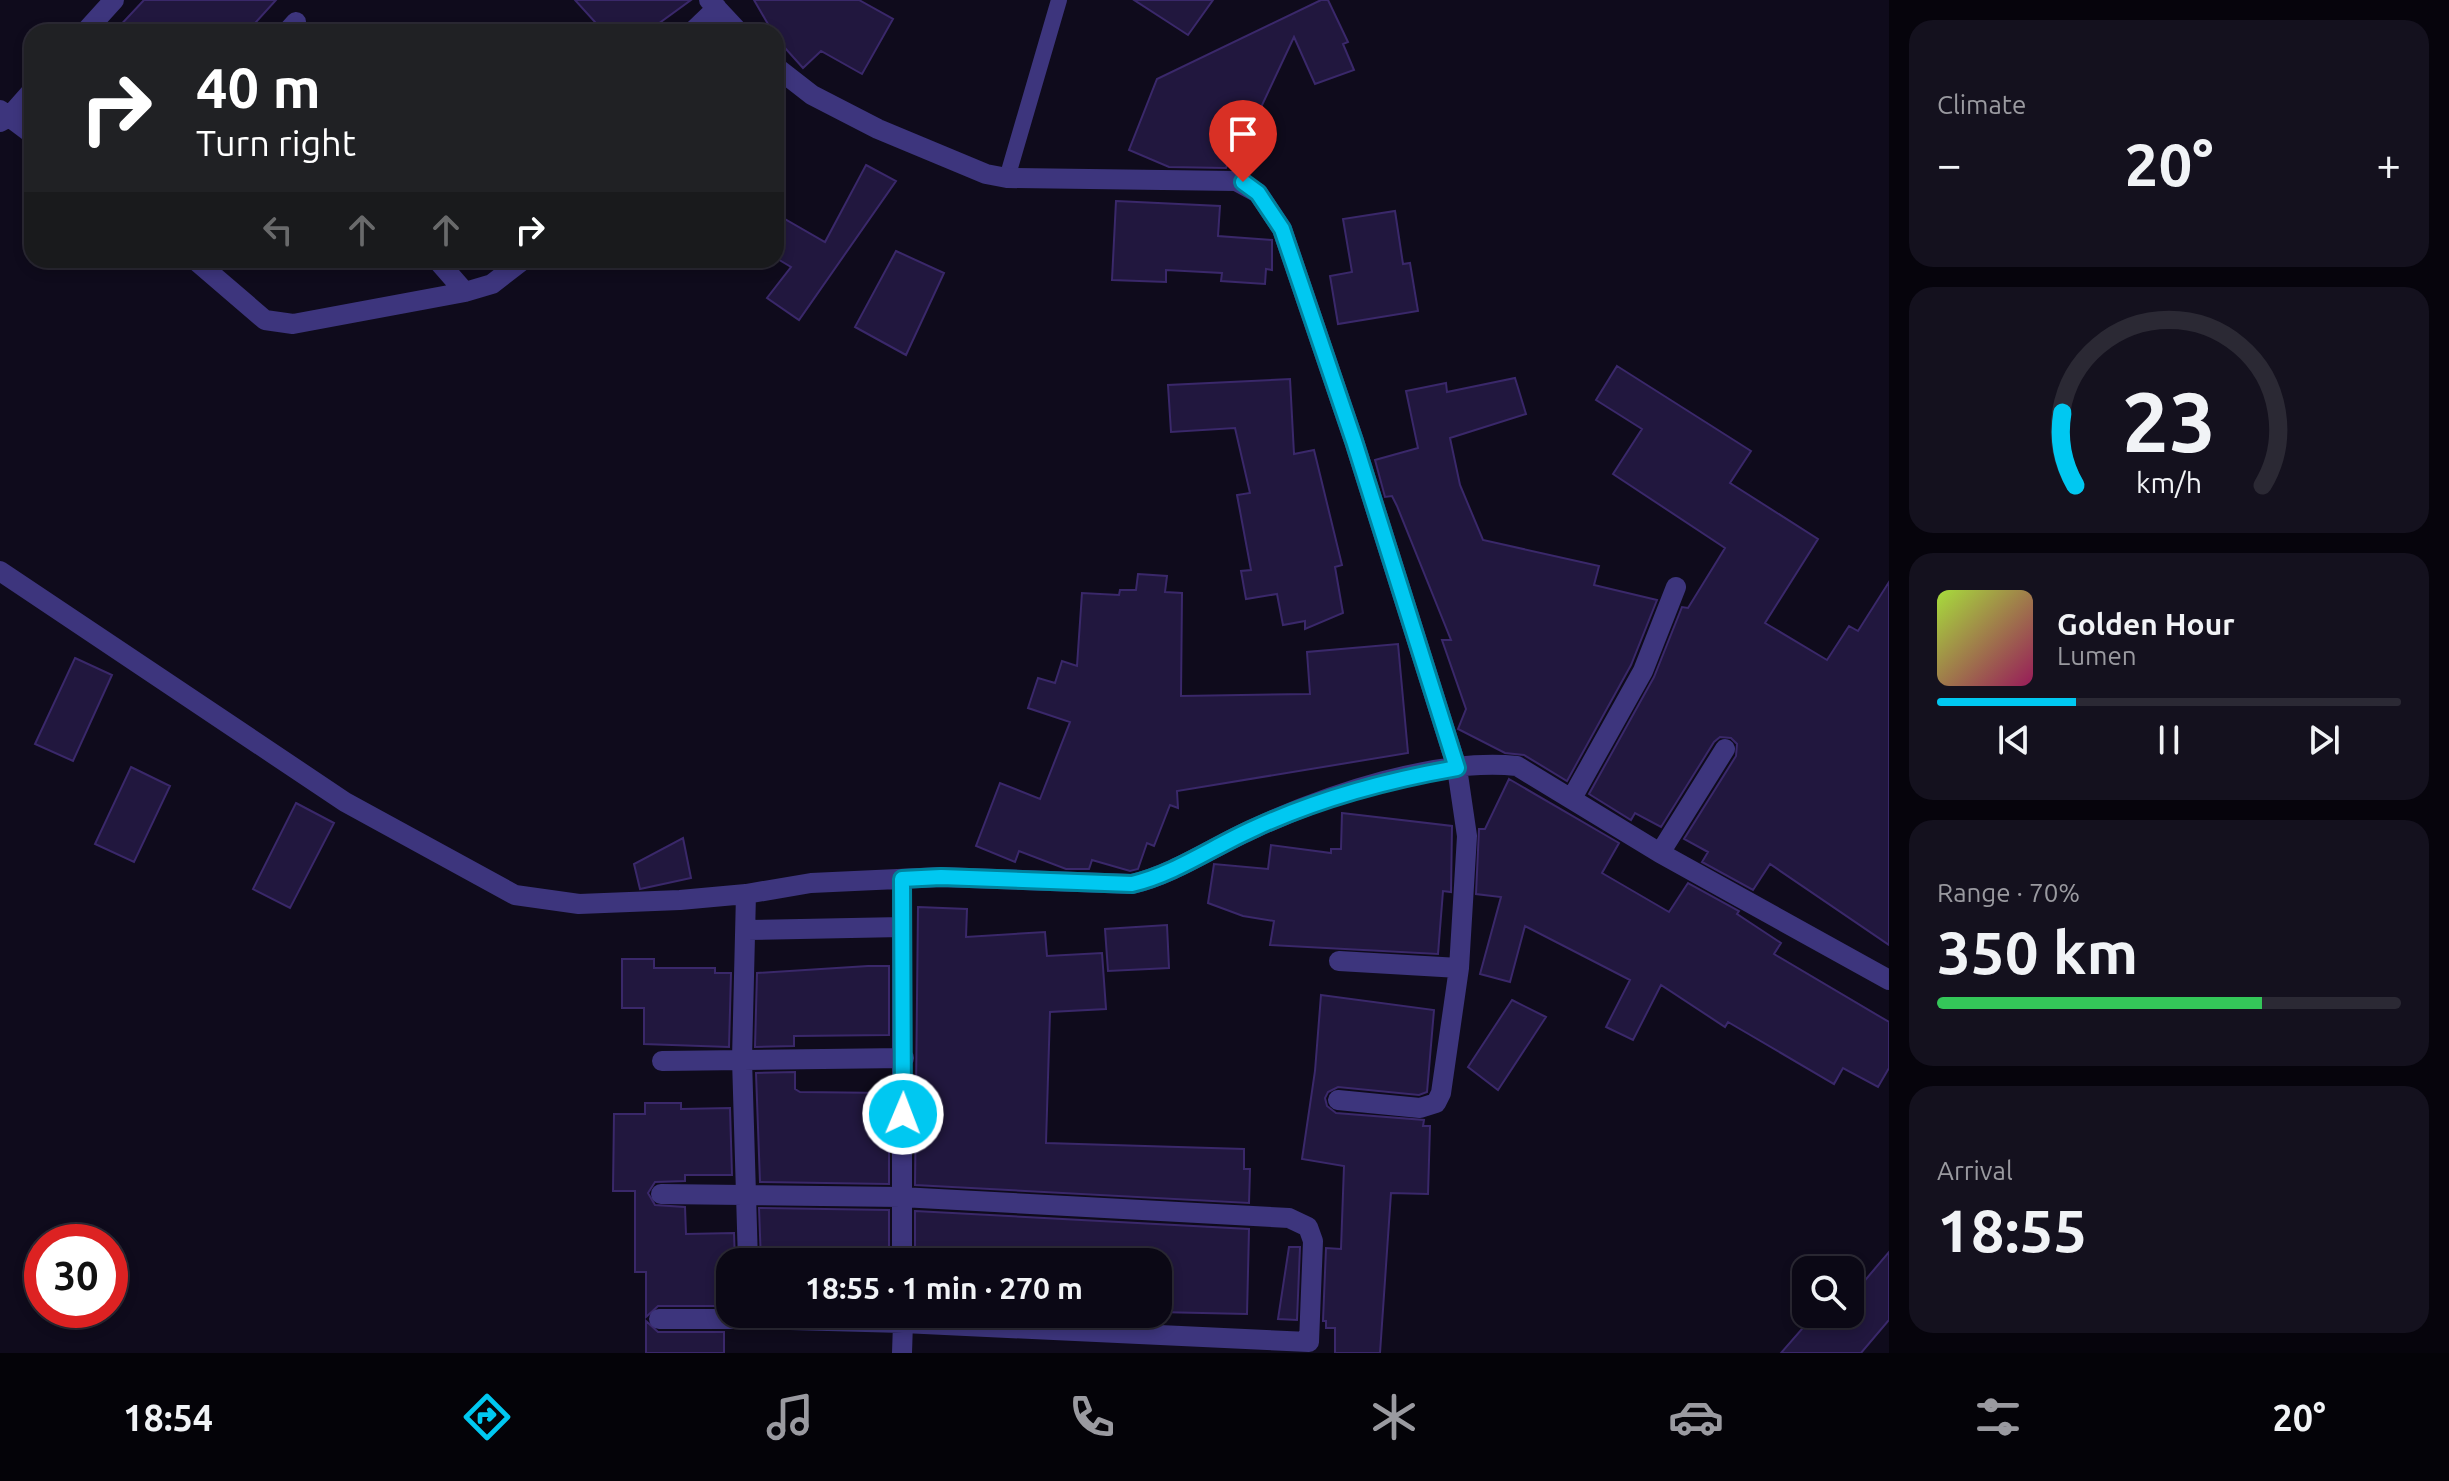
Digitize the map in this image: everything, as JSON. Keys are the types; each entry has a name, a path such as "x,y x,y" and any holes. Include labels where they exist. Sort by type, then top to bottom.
{"street":[{"path":"92,24 114,0"},
{"path":"698,24 713,4 732,24"},
{"path":"784,73 812,95 878,129 967,168 1007,178 1236,181 1258,193 1282,229 1354,441 1457,768 1467,836 1459,968 1441,1093 1436,1103 1420,1108 1338,1100"},
{"path":"24,98 3,116 24,129"},
{"path":"204,268 265,320 278,324 465,292 492,284 513,268"},
{"path":"444,268 465,292"},
{"path":"0,571 345,802 492,885 533,900 579,904 746,894 811,883 941,877 1132,884 1151,880 1257,827 1375,784 1457,768 1517,766 1660,853 1889,980"},
{"path":"1572,798 1643,671 1676,587"},
{"path":"1660,853 1725,749"},
{"path":"902,879 902,1248"},
{"path":"746,894 742,1059 747,1248"},
{"path":"747,930 902,927"},
{"path":"1339,961 1459,968"},
{"path":"662,1061 904,1058"},
{"path":"661,1194 901,1197 1299,1221 1308,1227 1313,1241 1309,1348 1038,1328"},
{"path":"659,1319 716,1317"},
{"path":"902,1353 903,1328"}],"lane":[{"path":"1007,178 1059,0"}],"building":[{"path":"144,0 276,0 254,24 122,24"},
{"path":"575,0 691,0 658,24 597,24"},
{"path":"754,0 859,0 893,19 862,74 821,51 803,68 784,47 784,24 768,24"},
{"path":"1134,0 1213,0 1188,35"},
{"path":"1321,0 1328,0 1348,42 1343,44 1354,70 1315,84 1294,37 1248,135 1241,132 1226,168 1169,167 1129,150 1157,79"},
{"path":"866,165 896,181 799,320 767,298 791,267 784,263 784,219 825,242"},
{"path":"1116,201 1220,206 1218,236 1272,240 1272,270 1266,269 1265,284 1221,281 1222,273 1166,270 1166,282 1112,280"},
{"path":"1395,211 1403,264 1410,263 1418,311 1338,324 1330,276 1352,272 1343,219"},
{"path":"896,251 944,273 906,355 855,327"},
{"path":"1617,366 1751,451 1730,483 1818,539 1765,623 1827,660 1849,626 1858,631 1889,582 1889,945 1770,864 1753,890 1702,862 1708,852 1684,839 1736,756 1737,744 1731,738 1720,737 1714,742 1661,827 1635,813 1631,820 1589,794 1654,677 1682,607 1688,608 1725,548 1613,474 1642,429 1596,400"},
{"path":"1515,378 1526,414 1450,438 1460,485 1483,540 1599,566 1594,585 1657,600 1631,665 1567,781 1524,755 1505,753 1458,729 1466,709 1442,640 1451,640 1397,506 1392,496 1385,497 1375,460 1418,448 1406,391 1446,383 1447,392"},
{"path":"1290,379 1294,454 1314,450 1342,565 1335,567 1343,613 1305,629 1305,621 1283,625 1277,594 1246,599 1241,571 1251,570 1237,495 1250,493 1235,428 1171,432 1168,385"},
{"path":"1138,574 1167,576 1165,592 1182,593 1181,696 1310,694 1307,652 1398,644 1408,753 1177,791 1178,808 1170,805 1154,846 1147,843 1138,869 1130,871 1092,860 1089,869 1066,869 1019,851 1015,862 976,846 1000,783 1040,799 1070,722 1028,708 1038,678 1055,683 1062,661 1077,666 1082,593 1119,595 1120,590 1136,590"},
{"path":"75,658 112,675 73,761 35,744"},
{"path":"131,767 170,786 134,862 95,844"},
{"path":"1509,779 1619,843 1602,873 1669,912 1688,883 1739,911 1737,914 1781,943 1774,954 1889,1022 1889,1068 1878,1087 1843,1068 1834,1084 1728,1022 1725,1027 1661,985 1633,1040 1606,1027 1630,980 1525,926 1510,982 1480,974 1501,897 1476,894 1479,829 1485,829"},
{"path":"296,803 334,823 290,908 253,889"},
{"path":"1342,813 1452,826 1451,892 1443,891 1438,954 1270,945 1274,921 1243,916 1208,903 1214,864 1268,869 1271,845 1331,853 1331,849 1341,849"},
{"path":"683,838 691,878 640,889 634,864"},
{"path":"918,907 967,909 966,937 1045,932 1047,956 1102,953 1106,1009 1050,1012 1046,1143 1244,1149 1244,1169 1250,1169 1249,1203 915,1185"},
{"path":"1167,925 1169,968 1108,971 1105,929"},
{"path":"622,959 654,959 654,968 715,968 715,973 731,973 729,1047 644,1044 644,1008 622,1008"},
{"path":"889,966 889,1035 794,1036 794,1046 755,1047 757,973"},
{"path":"1321,995 1434,1010 1427,1092 1419,1095 1338,1087 1328,1092 1325,1098 1327,1106 1336,1113 1424,1120 1423,1126 1430,1126 1428,1194 1391,1193 1380,1353 1335,1353 1335,1328 1326,1328 1326,1321 1323,1321 1326,1248 1341,1249 1344,1166 1302,1159 1315,1071"},
{"path":"1512,1000 1546,1017 1498,1090 1468,1067"},
{"path":"795,1072 795,1089 800,1092 889,1093 889,1184 760,1182 756,1073"},
{"path":"645,1103 681,1103 681,1109 730,1108 732,1175 685,1175 685,1181 655,1182 648,1193 655,1205 685,1207 686,1234 734,1233 735,1248 716,1248 716,1306 658,1306 646,1317 646,1272 635,1272 635,1191 613,1191 614,1114 645,1114"},
{"path":"759,1208 889,1210 889,1248 760,1248"},
{"path":"915,1211 1249,1229 1247,1314 1172,1312 1172,1248 915,1248"},
{"path":"1289,1247 1300,1247 1297,1320 1278,1319"},
{"path":"1889,1252 1889,1320 1861,1353 1781,1353 1803,1328 1864,1328 1864,1281"},
{"path":"646,1321 658,1332 724,1332 724,1353 646,1353"}],"route":[{"path":"903,1114 902,879 941,877 1132,884 1151,880 1257,827 1375,784 1457,768 1354,441 1282,229 1258,193 1243,182"}]}
